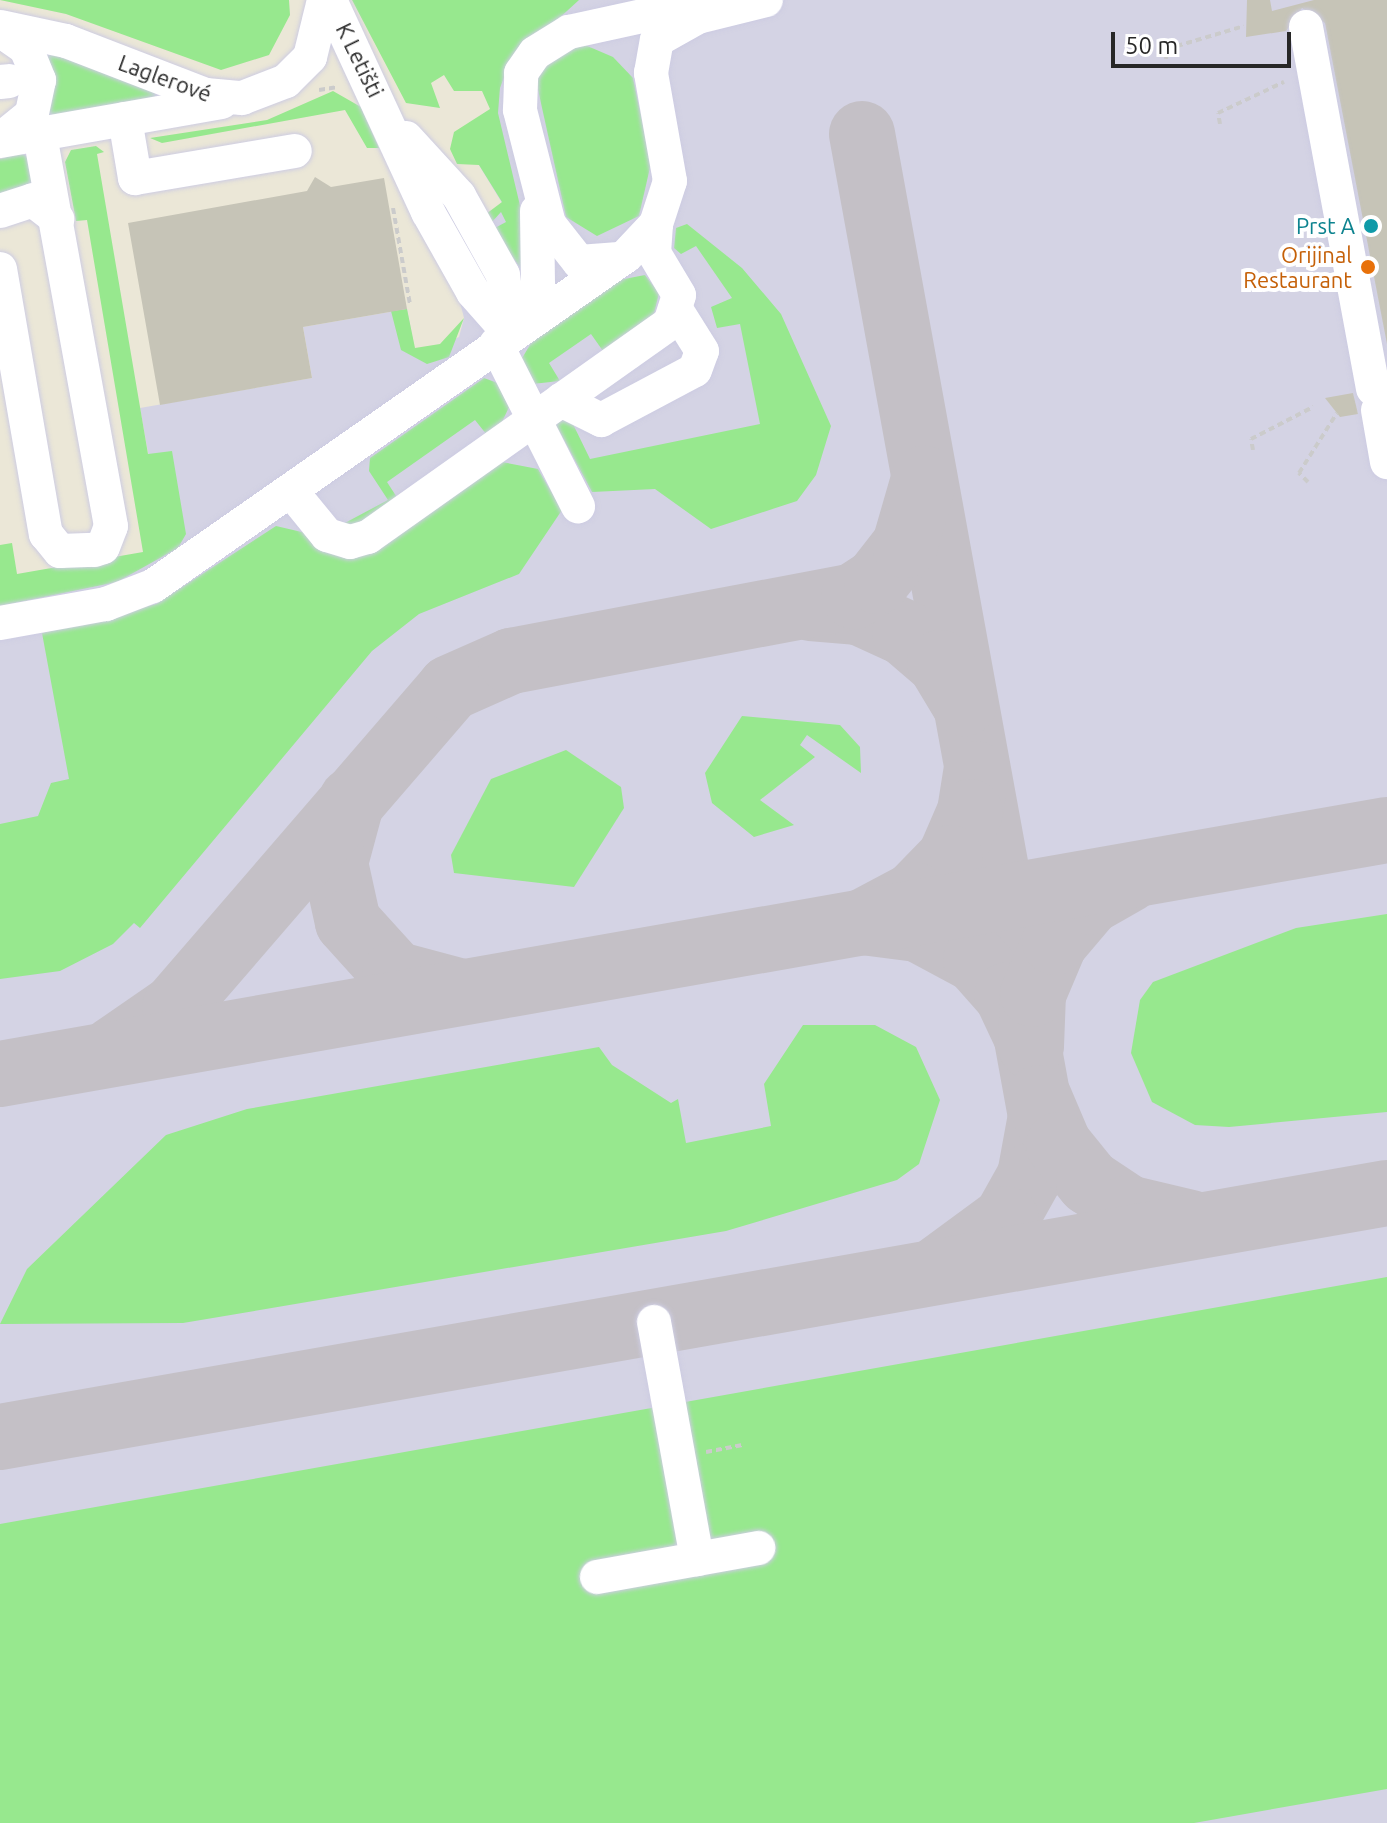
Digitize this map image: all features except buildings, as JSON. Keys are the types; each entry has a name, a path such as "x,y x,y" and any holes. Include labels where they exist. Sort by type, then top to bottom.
{"lane":[{"name":"Laglerové","path":"0,28 66,41 206,95 242,98 286,81 310,57 324,0"},
{"name":"K Letišti","path":"330,0 390,120 428,212 473,292 548,410 578,506"},
{"path":"503,340 540,273 536,187 520,110 521,73 535,53 569,32 598,0"},
{"path":"569,32 699,4 750,3"},
{"path":"548,410 601,420 695,370 702,351 674,317 677,289 654,253 656,224 670,166 652,49 677,26 750,3"},
{"path":"1303,11 1387,462"},
{"path":"0,28 26,48 39,80 32,114 0,140"},
{"path":"0,140 242,98"},
{"path":"125,119 135,178 295,151"},
{"path":"0,269 46,534 68,554 103,547 111,526 40,134"},
{"path":"536,187 569,256 600,265 626,256"},
{"path":"0,211 33,200 57,219"},
{"path":"0,623 143,590 291,491 626,256 656,224"},
{"path":"291,491 327,535 359,541 548,410 674,317"},
{"path":"654,1322 697,1559"},
{"path":"597,1577 758,1548"}],"path":[{"path":"1166,59 1167,49 1244,26"},
{"path":"1220,124 1218,113 1284,82"},
{"path":"1253,450 1251,439 1313,407"},
{"path":"1308,482 1299,473 1337,413"},
{"path":"680,1456 742,1445"}],"shaded area":[{"path":"535,0 1387,0 1387,1823 0,1823 0,545 10,584 144,561 165,547 140,408 312,378 303,327 407,309 416,356 459,337 464,318 446,245 478,229 502,203 460,134 498,113 485,76"}],"green space":[{"path":"0,0 289,0 290,15 269,55 221,70 66,14"},
{"path":"352,0 579,0 509,64 500,88 498,113 532,256 521,269 493,229 506,222 501,212 491,223 486,214 502,202 479,165 457,164 450,149 454,132 490,109 482,91 454,91 444,75 431,83 440,108 406,103"},
{"path":"585,45 613,57 633,78 651,163 639,216 597,236 566,217 537,85 540,68 555,52"},
{"path":"41,50 155,91 156,97 41,119"},
{"path":"333,91 361,107 379,148 367,148 345,110 162,143 150,138 267,120"},
{"path":"96,146 104,152 97,154 148,454 172,451 186,534 178,548 117,582 0,606 0,545 12,543 17,574 143,552 87,220 76,221 65,162 71,150"},
{"path":"21,153 30,158 40,189 0,196 0,159"},
{"path":"687,224 742,268 781,314 831,426 816,475 797,501 711,529 655,489 592,492 556,425 561,417 571,420 590,459 760,424 740,324 717,328 711,307 732,298 696,246 681,254 674,248 676,228"},
{"path":"645,275 659,293 654,314 603,351 591,334 549,363 560,381 532,384 521,360 531,343 619,280"},
{"path":"407,309 415,348 440,344 464,318 449,357 427,364 401,350 391,311"},
{"path":"484,378 503,385 510,405 502,422 487,435 475,420 387,482 398,499 358,526 343,524 388,500 369,471 370,458"},
{"path":"502,462 538,469 562,510 519,574 419,614 372,651 140,928 134,923 113,944 60,971 0,979 0,824 38,816 51,783 69,779 42,633 156,604 276,526 306,533 323,546"},
{"path":"742,716 840,725 860,747 861,773 807,735 800,745 815,757 760,800 794,825 754,837 712,803 705,773"},
{"path":"566,750 621,787 624,808 574,887 454,873 451,855 491,779"},
{"path":"1387,914 1387,1112 1229,1127 1195,1125 1152,1102 1131,1053 1140,1000 1153,982 1296,928"},
{"path":"803,1025 875,1025 916,1047 940,1100 919,1164 897,1180 726,1231 183,1323 0,1324 27,1269 166,1135 247,1109 599,1047 612,1065 671,1103 678,1099 686,1143 771,1126 764,1084"},
{"path":"1387,1277 1387,1789 1194,1823 0,1823 0,1524"}],"taxiway":[{"path":"862,134 1041,1116 1030,1176 1006,1219 939,1268"},
{"path":"113,1050 175,1007 450,688 511,661 854,596 877,581 905,545 924,479"},
{"path":"811,608 859,612 905,633 940,663 964,703"},
{"path":"976,774 970,812 950,858 914,895 863,922 918,929 976,960 1007,995 1031,1046 1033,994 1055,942 1089,902 1129,879"},
{"path":"352,800 335,863 348,922 395,974 458,991"},
{"path":"0,1074 1387,830"},
{"path":"1039,1098 1059,1145 1089,1182 1128,1208 1191,1223"},
{"path":"0,1437 1387,1193"}],"place":[{"name":"Prst A","path":"1371,226"},
{"name":"Orijinal Restaurant","path":"1368,267"}]}
